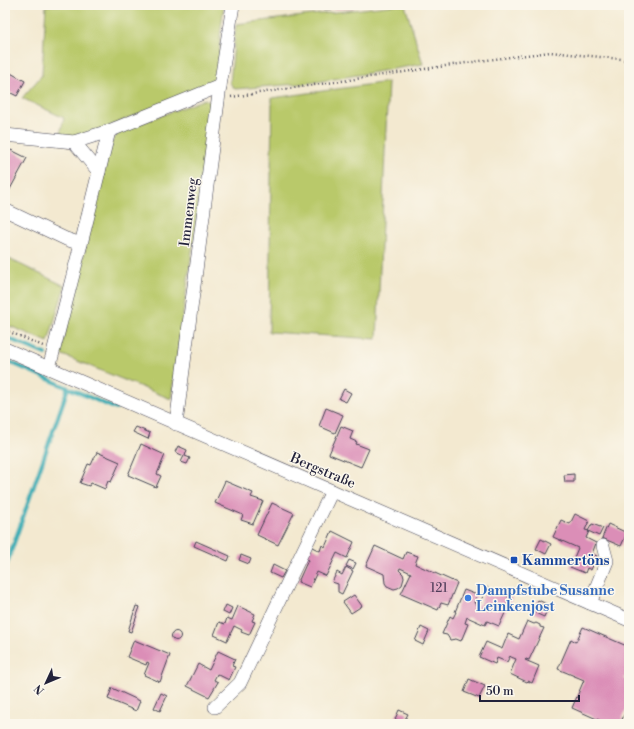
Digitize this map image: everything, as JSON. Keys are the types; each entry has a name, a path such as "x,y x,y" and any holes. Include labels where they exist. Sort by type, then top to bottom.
{"street":[{"name":"Immenweg","path":"176,424 219,91 233,5"},
{"path":"5,135 74,142 109,131 219,91"},
{"path":"49,368 109,131"},
{"path":"74,142 98,172"},
{"path":"5,210 66,239 81,244"},
{"name":"Bergstraße","path":"5,349 629,620"},
{"path":"215,707 240,683 332,491"},
{"path":"590,603 607,561 603,546"}],"path":[{"path":"219,91 231,97 550,52 629,61"},
{"path":"5,330 47,348 53,354"}],"green space":[{"path":"46,5 224,5 220,37 219,71 211,84 90,134 71,138 60,134 64,118 22,98 42,75"},
{"path":"405,5 423,64 310,83 235,89 230,83 236,24"},
{"path":"388,82 377,339 269,332 272,98"},
{"path":"205,99 213,104 171,399 60,354 109,150 113,140 120,131"},
{"path":"5,257 65,286 48,342 5,324"}],"building":[{"path":"312,5 354,5 354,8 312,9"},
{"path":"5,70 25,81 17,96 5,90"},
{"path":"11,150 27,158 9,191 5,189 5,160"},
{"path":"344,389 351,393 346,402 339,399"},
{"path":"326,408 343,415 335,433 319,426"},
{"path":"341,426 353,431 350,439 357,442 356,444 369,449 361,467 329,454"},
{"path":"136,427 150,433 148,439 133,432"},
{"path":"141,444 165,455 157,474 161,476 156,487 128,475"},
{"path":"178,446 187,450 185,456 190,458 187,464 181,462 184,456 175,452"},
{"path":"97,452 120,462 111,482 108,481 105,489 91,483 89,486 80,483 88,464 91,465"},
{"path":"574,474 574,482 565,482 564,475"},
{"path":"225,481 253,493 251,497 263,501 253,524 241,520 243,515 215,503"},
{"path":"272,503 294,513 278,545 257,535"},
{"path":"575,514 589,521 585,530 589,531 586,538 596,543 592,554 597,556 591,570 587,568 585,573 570,567 578,548 553,537 561,520 570,524"},
{"path":"592,524 603,528 599,536 588,531"},
{"path":"608,524 627,533 621,546 602,538"},
{"path":"332,531 354,542 347,558 337,553 326,576 317,572 310,587 298,582 308,560 304,558 310,546 320,551 322,545 325,547"},
{"path":"541,539 551,544 546,554 536,549"},
{"path":"196,541 230,556 228,561 194,546"},
{"path":"375,546 403,559 406,552 418,556 415,564 457,583 448,605 441,603 438,610 401,594 411,573 400,568 399,570 403,574 404,578 402,585 394,589 387,586 385,583 384,574 366,566"},
{"path":"241,555 251,559 249,564 239,560"},
{"path":"349,560 356,563 353,569 346,566"},
{"path":"273,565 285,571 281,578 270,573"},
{"path":"346,567 353,571 342,594 338,592 338,584 332,582 337,572 342,575"},
{"path":"487,587 512,598 499,626 487,621 485,625 467,617 465,623 468,624 461,641 456,639 450,640 447,635 442,634 450,616 453,618 456,612 464,590 477,595 474,603 479,605"},
{"path":"354,595 362,606 351,613 343,602"},
{"path":"538,600 549,605 544,617 533,612"},
{"path":"226,605 232,608 229,615 223,612"},
{"path":"136,606 140,607 131,632 128,631"},
{"path":"238,606 255,614 252,621 255,622 249,635 241,632 242,630 234,626 227,641 214,635 219,622 225,624 227,618 232,620"},
{"path":"527,621 534,624 536,623 540,625 540,627 544,628 529,660 525,660 539,666 532,683 510,674 516,659 510,656 507,662 497,658 495,664 479,657 486,642 502,649 508,634 519,639"},
{"path":"421,627 429,631 423,645 415,641"},
{"path":"583,627 629,647 629,669 624,679 629,681 629,704 620,724 608,724 572,708 584,680 558,669 571,639 576,642"},
{"path":"176,631 181,636 176,641 171,636"},
{"path":"134,640 170,655 160,682 144,675 149,663 147,662 146,665 127,657"},
{"path":"218,651 235,659 232,666 235,667 229,680 217,674 214,680 218,682 209,697 187,686 198,664 209,670"},
{"path":"469,679 485,686 479,698 464,692"},
{"path":"112,688 140,701 136,711 108,699"},
{"path":"161,693 167,696 160,711 154,708"},
{"path":"399,710 408,714 403,723 395,719"}],"waterway":[{"path":"5,337 45,354"},
{"path":"5,360 116,409"},
{"path":"5,569 68,388"}],"place":[{"name":"Kammertöns","path":"514,560"},
{"name":"Dampfstube Susanne Leinkenjost","path":"468,598"}]}
